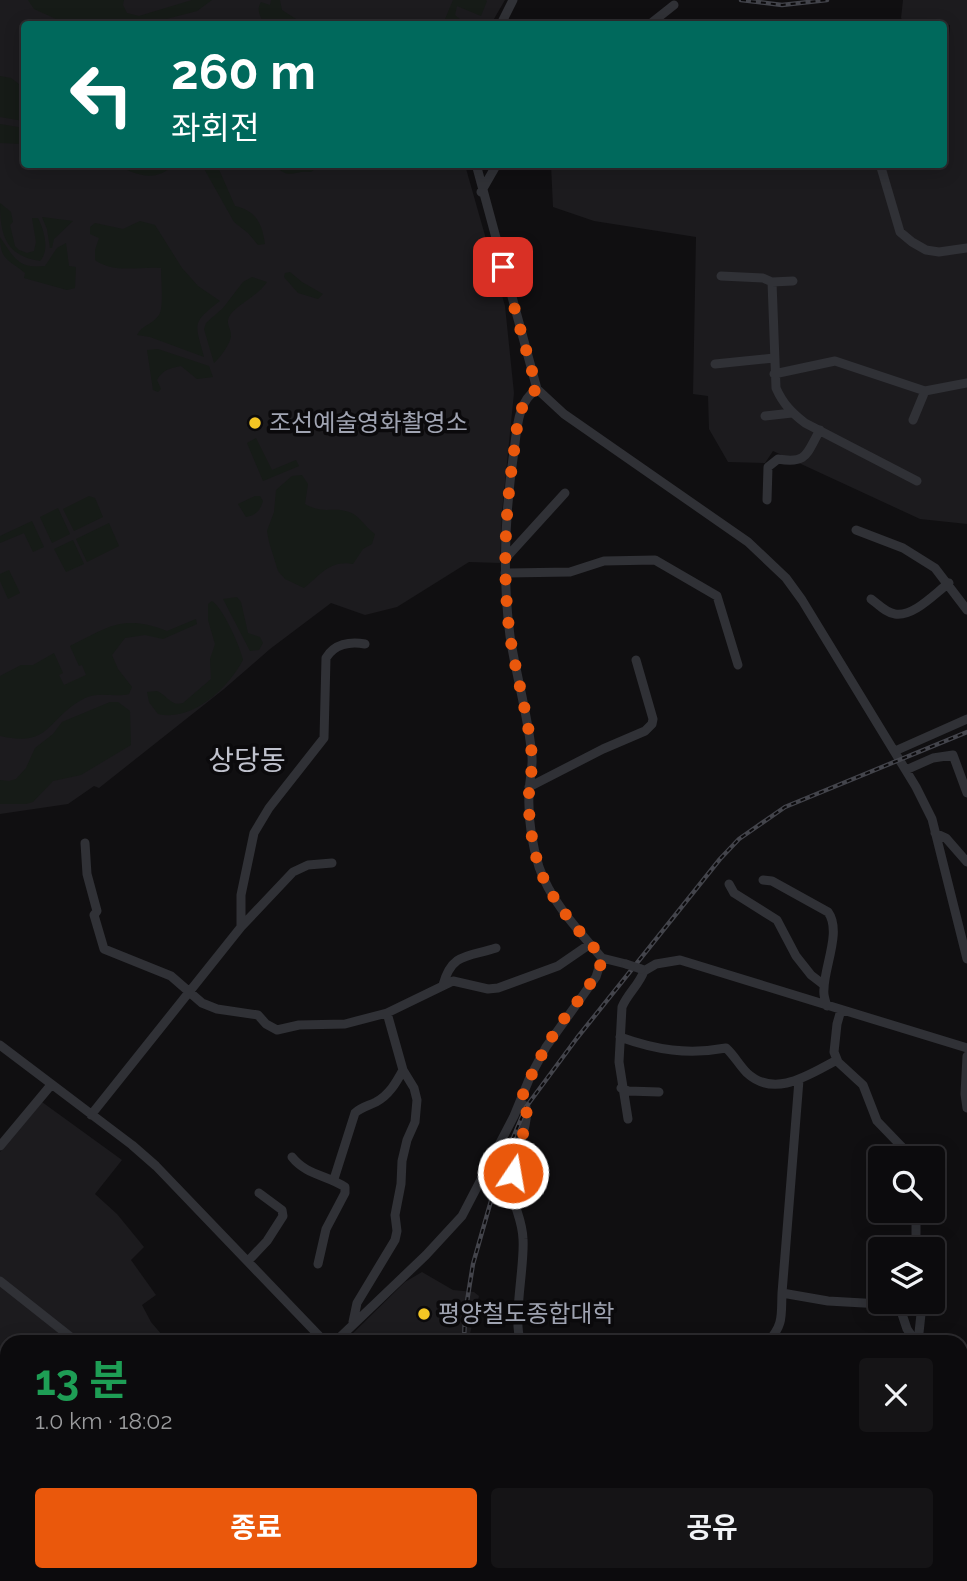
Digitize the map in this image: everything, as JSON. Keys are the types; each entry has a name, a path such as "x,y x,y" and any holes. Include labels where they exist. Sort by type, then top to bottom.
{"street":[{"path":"502,21 513,0"},
{"path":"654,21 674,5"},
{"path":"477,168 481,192 537,389 564,414 737,534 771,563 802,600 927,808 936,832 967,959"},
{"path":"481,192 495,168"},
{"path":"881,168 900,232 926,250 939,253 967,248"},
{"path":"721,276 763,278 772,282 793,281"},
{"path":"772,282 774,374 782,401 792,413 820,430 917,481"},
{"path":"715,363 774,358"},
{"path":"774,374 835,361 925,391 967,383"},
{"path":"537,389 530,394 520,413 506,524 505,573 510,635 532,758 530,816 540,869 549,890 603,958 642,970 656,964 680,960 967,1048"},
{"path":"913,420 925,391"},
{"path":"765,416 792,413"},
{"path":"767,500 768,467 778,459 795,461 804,457 820,430"},
{"path":"505,559 565,493"},
{"path":"856,530 903,548 935,568 967,610"},
{"path":"505,573 570,572 604,561 655,560 717,596 738,665"},
{"path":"871,599 888,612 902,614 914,610 949,583"},
{"path":"241,927 241,895 254,834 269,808 324,738 326,658 331,650 340,645 356,642 365,644"},
{"path":"529,787 645,731 652,724 653,719 636,660"},
{"path":"894,751 967,719"},
{"path":"906,770 933,758 953,755 967,793"},
{"path":"936,832 946,838 967,862"},
{"path":"85,843 86,874 97,911 94,915 103,949 171,976 202,1003 217,1009 258,1015 266,1024 277,1030 299,1025 345,1024 387,1013 453,981 488,989 498,988 558,966 590,944"},
{"path":"91,1115 241,927 293,872 308,865 332,863"},
{"path":"764,880 772,881 831,916 832,946 824,985 827,1006"},
{"path":"729,884 734,893 777,920 796,956 811,975 824,985"},
{"path":"443,985 446,974 463,956 496,948"},
{"path":"342,1335 426,1255 461,1216 546,1046 596,977 603,958"},
{"path":"628,1119 621,1088 622,1006 641,979 642,970"},
{"path":"841,1010 834,1052 837,1060 863,1085 877,1122 901,1146"},
{"path":"354,1322 357,1303 395,1240 395,1216 402,1161 417,1107 414,1088 403,1070 387,1013"},
{"path":"620,1037 661,1050 687,1053 726,1048 746,1072 757,1080 778,1084 799,1080 837,1060"},
{"path":"0,1045 156,1166 318,1335"},
{"path":"967,1056 967,1108"},
{"path":"334,1180 355,1113 383,1098 396,1084 403,1070"},
{"path":"773,1335 781,1325 799,1080"},
{"path":"0,1146 51,1084"},
{"path":"621,1088 628,1091 659,1092"},
{"path":"520,1102 526,1107 527,1118 513,1173 511,1195 524,1241 520,1335"},
{"path":"292,1157 299,1166 314,1175 334,1180 345,1187 345,1193 326,1229 318,1264"},
{"path":"248,1261 267,1241 284,1216 282,1210 259,1193"},
{"path":"0,1281 69,1335"},
{"path":"782,1293 828,1301 899,1305 912,1335"},
{"path":"918,1335 921,1314"}],"shaded area":[{"name":"조선예술영화촬영소","path":"0,0 505,0 493,21 21,21 21,168 466,168 505,306 514,393 502,512 500,563 469,562 397,607 365,615 331,603 99,788 94,786 68,804 0,814"},
{"path":"28,0 124,0 127,13 139,16 192,0 212,0 197,11 159,21 60,21 34,9"},
{"path":"271,0 280,0 282,10 299,21 263,21 259,11 261,2 270,5"},
{"path":"453,0 487,1 481,16 457,6 455,15 462,21 444,21"},
{"path":"903,0 967,0 967,524 920,519 773,451 765,463 728,462 709,429 708,396 693,394 696,237 594,221 553,207 551,168 947,168 947,56 950,25 947,25 947,21 903,21 901,18"},
{"path":"0,76 11,78 21,86 21,120 0,117"},
{"path":"0,124 21,128 21,144 0,143"},
{"path":"124,168 170,168 153,176"},
{"path":"204,168 218,168 235,206 248,211 257,219 265,244 258,245 234,222"},
{"path":"277,168 317,168 311,172 284,173"},
{"path":"0,203 11,212 13,222 10,225 15,246 19,250 27,253 34,251 36,242 32,218 38,218 45,246 40,261 19,254 7,241 1,224"},
{"path":"42,217 73,221 54,239 52,248 50,248"},
{"path":"140,221 155,225 182,268 198,286 220,301 204,314 198,324 204,357 150,337 137,335 161,311 161,268 119,268 95,260 99,238 90,234 90,227 95,223 123,229"},
{"path":"0,237 18,260 29,266 45,266 57,248 66,243 69,266 76,267 75,288 67,290 24,278 25,273 4,256"},
{"path":"290,272 323,294 318,299 298,293 284,277 285,273"},
{"path":"252,277 267,282 229,317 230,341 214,363 204,329 206,323 223,308 243,282"},
{"path":"158,349 209,366 213,377 197,379 181,366 161,374 157,380 161,389 158,392 153,390 147,350"},
{"path":"256,438 272,470 296,460 299,466 263,481 247,443"},
{"path":"302,475 308,484 305,504 323,510 349,512 375,534 372,544 363,549 353,564 331,566 304,588 285,579 278,571 267,531 274,512 276,490 292,476"},
{"path":"89,496 95,498 103,517 74,531 63,509"},
{"path":"260,496 262,504 255,513 246,517 238,504"},
{"path":"58,508 70,534 52,543 40,517"},
{"path":"32,521 44,547 33,552 24,533 0,543 0,536"},
{"path":"109,523 119,546 87,562 76,539"},
{"path":"73,540 84,564 66,572 54,549"},
{"path":"9,570 20,593 8,599 0,581 0,574"},
{"path":"237,597 241,602 248,633 260,637 263,643 259,650 250,651 223,599"},
{"path":"212,601 230,628 243,660 219,692 208,701 184,713 158,714 149,702 147,692 157,691 179,704 211,679 210,659 215,644 208,620 208,604"},
{"path":"196,619 197,624 163,639 145,635 125,638 112,655 118,669 132,687 129,694 85,698 39,735 30,738 0,736 0,676 21,665 33,665 54,653 63,673 59,675 64,685 86,675 70,646 95,633 127,623 167,631"},
{"path":"110,702 118,702 130,711 131,745 81,775 53,781 33,802 0,804 0,780 16,779 26,768 35,748 53,734 62,722"},
{"path":"42,1102 122,1160 95,1194 117,1214 144,1247 131,1260 156,1295 142,1305 162,1335 0,1335 0,1152"},
{"name":"평양철도종합대학","path":"422,1272 453,1290 474,1292 479,1296 470,1335 351,1335 405,1282"}],"railway":[{"path":"741,0 782,5 827,0"},
{"path":"464,1335 473,1264 500,1169 526,1107 577,1038 720,859 739,839 785,807 967,732"}],"place":[{"name":"조선예술영화촬영소","path":"255,423"},
{"name":"평양철도종합대학","path":"424,1314"}],"district":[{"name":"상당동","path":"247,760"}],"route":[{"path":"503,267 537,389 530,394 520,413 506,524 505,582 517,681 532,758 529,794 533,843 549,890 603,958 596,977 546,1046 530,1077 520,1102 528,1111 513,1173"}]}
